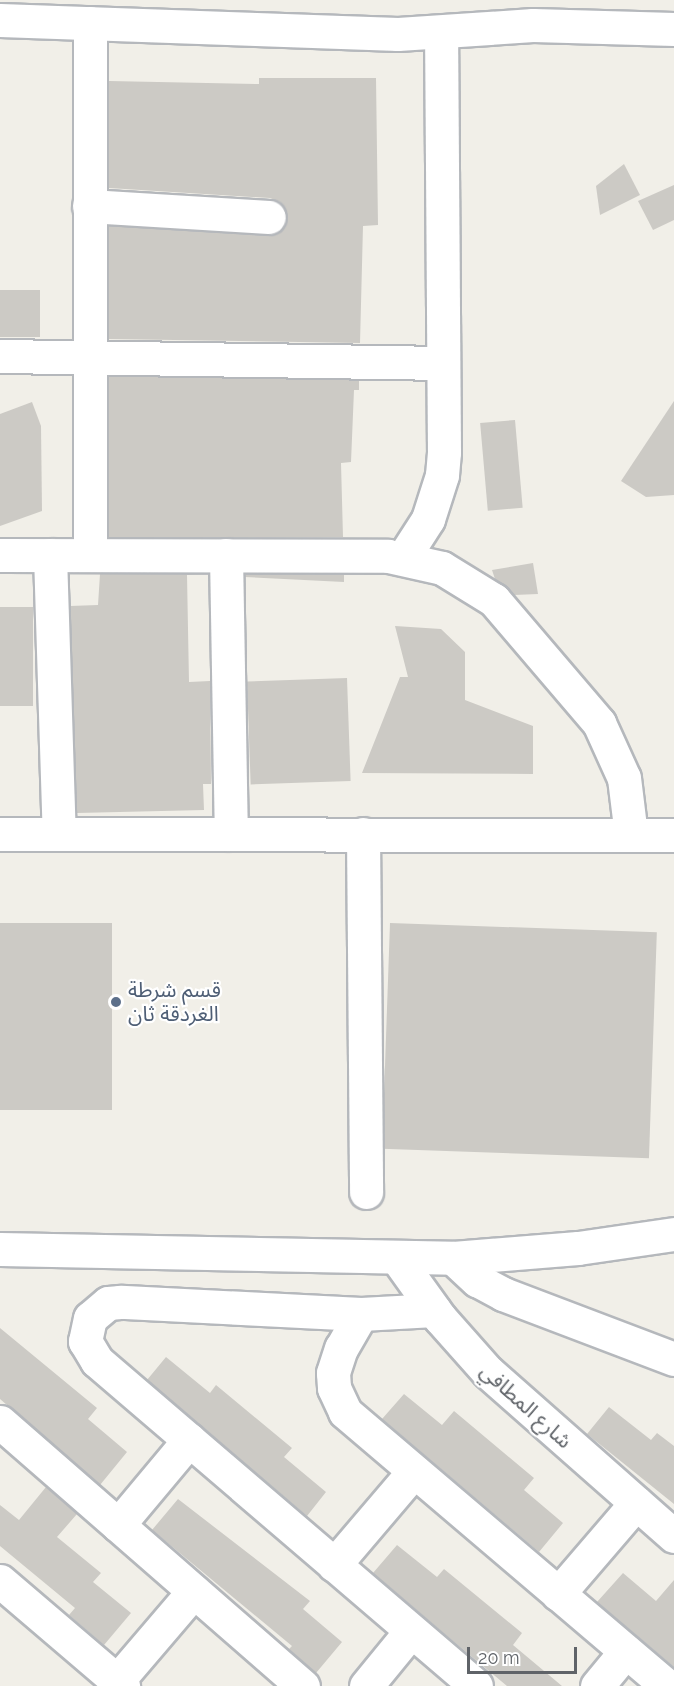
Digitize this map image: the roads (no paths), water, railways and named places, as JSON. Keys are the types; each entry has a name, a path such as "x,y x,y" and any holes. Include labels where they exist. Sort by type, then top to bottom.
{"street":[{"path":"0,20 386,33 441,32 533,25 674,29"},
{"path":"90,23 90,555"},
{"path":"403,558 428,519 441,476 443,363 441,32"},
{"path":"89,206 269,217"},
{"path":"0,356 443,363"},
{"path":"0,555 403,558 442,568 494,600 592,716 609,741 624,778 631,835"},
{"path":"50,555 58,834"},
{"path":"226,555 231,834"},
{"path":"0,834 674,835"},
{"path":"363,834 366,1192"},
{"path":"0,1249 453,1258 578,1248 674,1234"},
{"name":"شارع المطافي","path":"397,1258 434,1310 514,1398 674,1536"},
{"path":"453,1258 477,1280 503,1294 674,1359"},
{"path":"434,1310 361,1314 120,1302 98,1309 86,1329 89,1352 476,1686"},
{"path":"361,1314 336,1361 334,1388 345,1412 667,1686"},
{"path":"0,1422 303,1686"},
{"path":"118,1525 189,1440"},
{"path":"334,1565 414,1471"},
{"path":"558,1594 636,1503"},
{"path":"0,1581 120,1684 194,1591"},
{"path":"366,1686 411,1631"},
{"path":"597,1686 626,1651"}],"place":[{"name":"قسم شرطة الغردقة ثان","path":"116,1002"}]}
